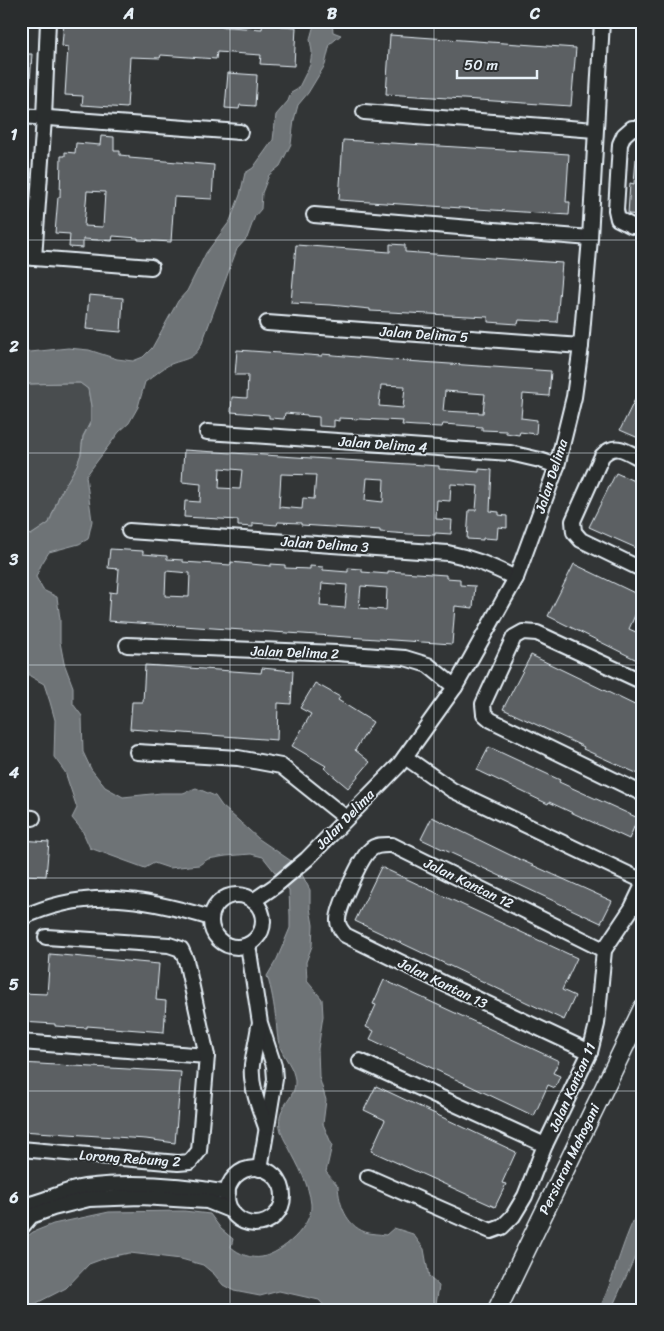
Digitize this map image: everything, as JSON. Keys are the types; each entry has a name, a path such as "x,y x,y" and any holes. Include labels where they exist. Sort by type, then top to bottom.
{"main road":[{"name":"Persiaran Mahogani","path":"497,1310 643,1008"}],"street":[{"path":"48,21 44,118 27,257 151,267"},
{"name":"Jalan Delima","path":"253,901 275,886 307,858 399,765 454,688 516,578 558,466 574,397 581,346 590,238 602,21"},
{"path":"364,112 595,130"},
{"path":"21,116 240,132"},
{"path":"643,128 632,128 624,136 620,144 616,210 618,218 632,226 643,226"},
{"path":"314,215 590,238"},
{"name":"Jalan Delima 5","path":"267,323 581,346"},
{"name":"Jalan Delima 4","path":"206,432 510,452 558,466"},
{"path":"643,460 619,448 608,449 602,456 573,521 574,532 581,540 643,570"},
{"name":"Jalan Delima 3","path":"129,531 448,553 484,562 516,578"},
{"path":"643,682 537,633 523,632 514,636 483,704 484,714 491,720 643,794"},
{"name":"Jalan Delima 2","path":"127,644 336,653 405,658 428,665 454,688"},
{"path":"137,752 238,758 281,766 346,818"},
{"path":"405,756 452,790 643,883"},
{"name":"Jalan Kantan 12","path":"350,886 362,859 371,848 379,845 392,845 604,950"},
{"name":"Jalan Kantan 11","path":"368,1177 491,1231 502,1228 513,1216 525,1196 545,1145 590,1052 597,1024 604,950 632,908 643,883"},
{"name":"Jalan Kantan 13","path":"350,886 337,920 339,928 345,935 444,984 590,1052"},
{"path":"236,895 253,901 259,908 263,924 255,940 248,945 240,947 225,944 214,933 211,926 211,918 219,902 227,897 236,895"},
{"path":"21,918 44,907 74,900 111,898 142,901 211,918"},
{"path":"21,1042 207,1056 182,949 169,945 46,937"},
{"path":"248,945 260,1023 274,1066 275,1079 260,1169"},
{"path":"260,1023 252,1067 256,1101 266,1128"},
{"name":"Lorong Rebung 2","path":"21,1149 178,1163 190,1162 199,1150 207,1056"},
{"path":"360,1061 545,1145"},
{"path":"260,1169 269,1172 276,1178 281,1186 282,1204 278,1213 271,1219 254,1224 245,1222 237,1217 228,1202 228,1193 230,1185 242,1172 260,1169"},
{"path":"21,1206 83,1188 139,1185 197,1188 228,1193"},
{"path":"21,1228 31,1216 88,1199 141,1197 207,1201 232,1210"}],"shaded area":[{"path":"315,21 332,21 333,32 341,35 330,44 325,65 308,93 298,105 291,144 280,166 269,175 262,193 261,209 255,216 247,238 237,249 199,349 193,356 171,364 145,382 138,407 129,423 119,432 86,476 92,521 88,539 79,544 49,552 36,577 43,590 57,597 60,619 60,642 64,663 73,687 73,704 82,716 83,752 91,769 105,787 123,797 183,793 196,788 215,796 222,806 259,839 297,865 310,890 310,908 313,925 312,946 306,962 307,981 322,999 323,1016 318,1049 319,1077 326,1100 323,1124 332,1145 326,1172 338,1186 342,1207 348,1219 358,1229 367,1233 386,1235 394,1228 413,1234 424,1249 429,1277 439,1286 436,1304 438,1310 328,1310 319,1300 279,1291 260,1296 234,1291 223,1285 203,1265 181,1259 130,1253 108,1257 89,1264 66,1288 23,1310 21,1309 21,1241 33,1232 53,1224 109,1212 184,1211 210,1214 221,1229 233,1239 231,1247 245,1255 262,1257 278,1250 295,1237 307,1221 310,1212 311,1204 306,1182 283,1138 280,1127 281,1113 293,1093 295,1081 293,1071 279,1044 273,998 267,976 277,959 290,928 289,890 263,857 251,854 208,859 199,865 169,868 154,863 145,868 90,848 82,830 72,818 77,808 65,772 54,757 55,720 50,702 44,684 30,676 21,650 21,532 31,535 49,523 59,496 77,465 81,454 83,437 91,421 91,406 88,389 80,383 29,384 21,389 21,353 68,348 89,350 117,359 133,361 143,357 152,348 178,301 187,291 206,253 230,221 240,195 245,173 253,168 273,140 276,115 288,101 291,93 298,89 310,65 312,52 310,39"},
{"path":"80,383 88,389 91,421 83,436 81,454 77,465 59,496 49,523 31,535 21,532 21,389 29,384"},
{"path":"643,1202 643,1239 611,1310 599,1310 630,1228"}],"building":[{"path":"64,21 178,21 178,24 262,29 263,21 280,21 280,26 296,27 294,66 260,64 261,55 217,52 216,59 161,55 160,58 130,57 127,108 82,105 83,96 65,95 68,47 62,46"},
{"path":"390,35 576,48 571,106 386,94"},
{"path":"21,54 32,54 28,108 21,107"},
{"path":"228,73 257,75 255,106 240,105 239,109 225,108"},
{"path":"101,136 114,137 114,151 120,151 120,155 129,156 129,158 214,165 212,199 174,197 171,242 113,236 112,241 83,239 83,248 69,247 70,234 55,233 58,197 60,197 61,156 65,156 65,152 75,153 76,143 100,145","holes":["87,191 105,192 103,227 84,226"]},
{"path":"343,140 569,154 566,202 570,202 569,215 339,200"},
{"path":"636,159 643,159 643,215 628,214 630,183 634,184"},
{"path":"390,244 405,245 405,252 562,263 557,322 519,320 518,324 488,322 488,317 370,311 370,309 331,305 291,303 296,245 390,252"},
{"path":"89,295 123,298 121,332 86,329"},
{"path":"237,350 322,356 322,354 551,371 549,396 523,394 521,418 537,420 536,434 520,432 519,435 506,433 506,431 482,430 482,427 443,424 442,427 417,426 402,425 403,421 339,418 339,421 334,420 334,427 319,426 319,417 307,415 285,413 284,419 269,418 269,415 231,412 232,397 247,398 248,375 235,375","holes":["381,385 405,386 403,408 379,406","445,391 485,394 483,413 443,411"]},
{"path":"643,383 643,440 620,430"},
{"path":"184,450 439,466 439,469 479,472 479,469 492,470 490,511 499,512 499,515 507,516 507,528 498,527 497,539 467,539 469,510 476,510 478,486 451,484 450,501 437,500 436,519 452,520 451,534 435,533 435,535 301,525 301,523 278,522 277,525 253,523 253,527 238,526 238,520 184,517 185,501 200,502 201,484 182,482","holes":["220,468 242,470 240,489 219,488","281,474 316,475 314,499 303,498 302,509 279,507","367,478 384,479 383,502 365,500"]},
{"path":"616,473 643,485 643,551 589,527"},
{"path":"110,549 143,551 143,554 167,556 167,559 183,560 183,562 231,565 231,562 271,566 271,564 285,565 285,568 310,569 310,566 323,567 323,570 348,572 348,568 362,569 362,572 388,574 388,571 446,575 446,578 460,579 460,585 475,586 473,608 455,606 452,644 108,621 110,592 117,593 119,569 108,568","holes":["166,571 190,573 189,597 165,596","322,583 347,585 345,608 320,606","361,586 387,588 386,610 359,608"]},
{"path":"574,564 643,597 629,629 643,635 643,663 548,616"},
{"path":"531,655 643,709 643,776 583,749 584,747 503,709"},
{"path":"145,665 261,673 262,668 293,671 291,704 278,703 277,740 130,729 132,702 143,702"},
{"path":"315,683 340,697 338,700 373,722 355,750 370,762 348,788 324,768 326,766 292,746 311,714 300,708"},
{"path":"489,747 638,818 629,839 549,802 548,804 477,770"},
{"path":"432,817 612,901 601,923 421,839"},
{"path":"21,840 49,842 46,876 21,875"},
{"path":"381,867 577,958 562,990 575,996 564,1020 355,921"},
{"path":"50,954 159,964 156,1000 166,1001 164,1032 87,1026 87,1028 55,1026 55,1024 21,1022 21,993 47,994"},
{"path":"384,980 559,1061 553,1073 560,1076 555,1088 548,1085 534,1116 370,1039 374,1031 366,1027 376,1005 373,1004"},
{"path":"21,1063 181,1072 175,1143 146,1139 21,1131"},
{"path":"376,1086 516,1152 502,1183 506,1184 495,1207 371,1151 385,1120 364,1110"}]}
